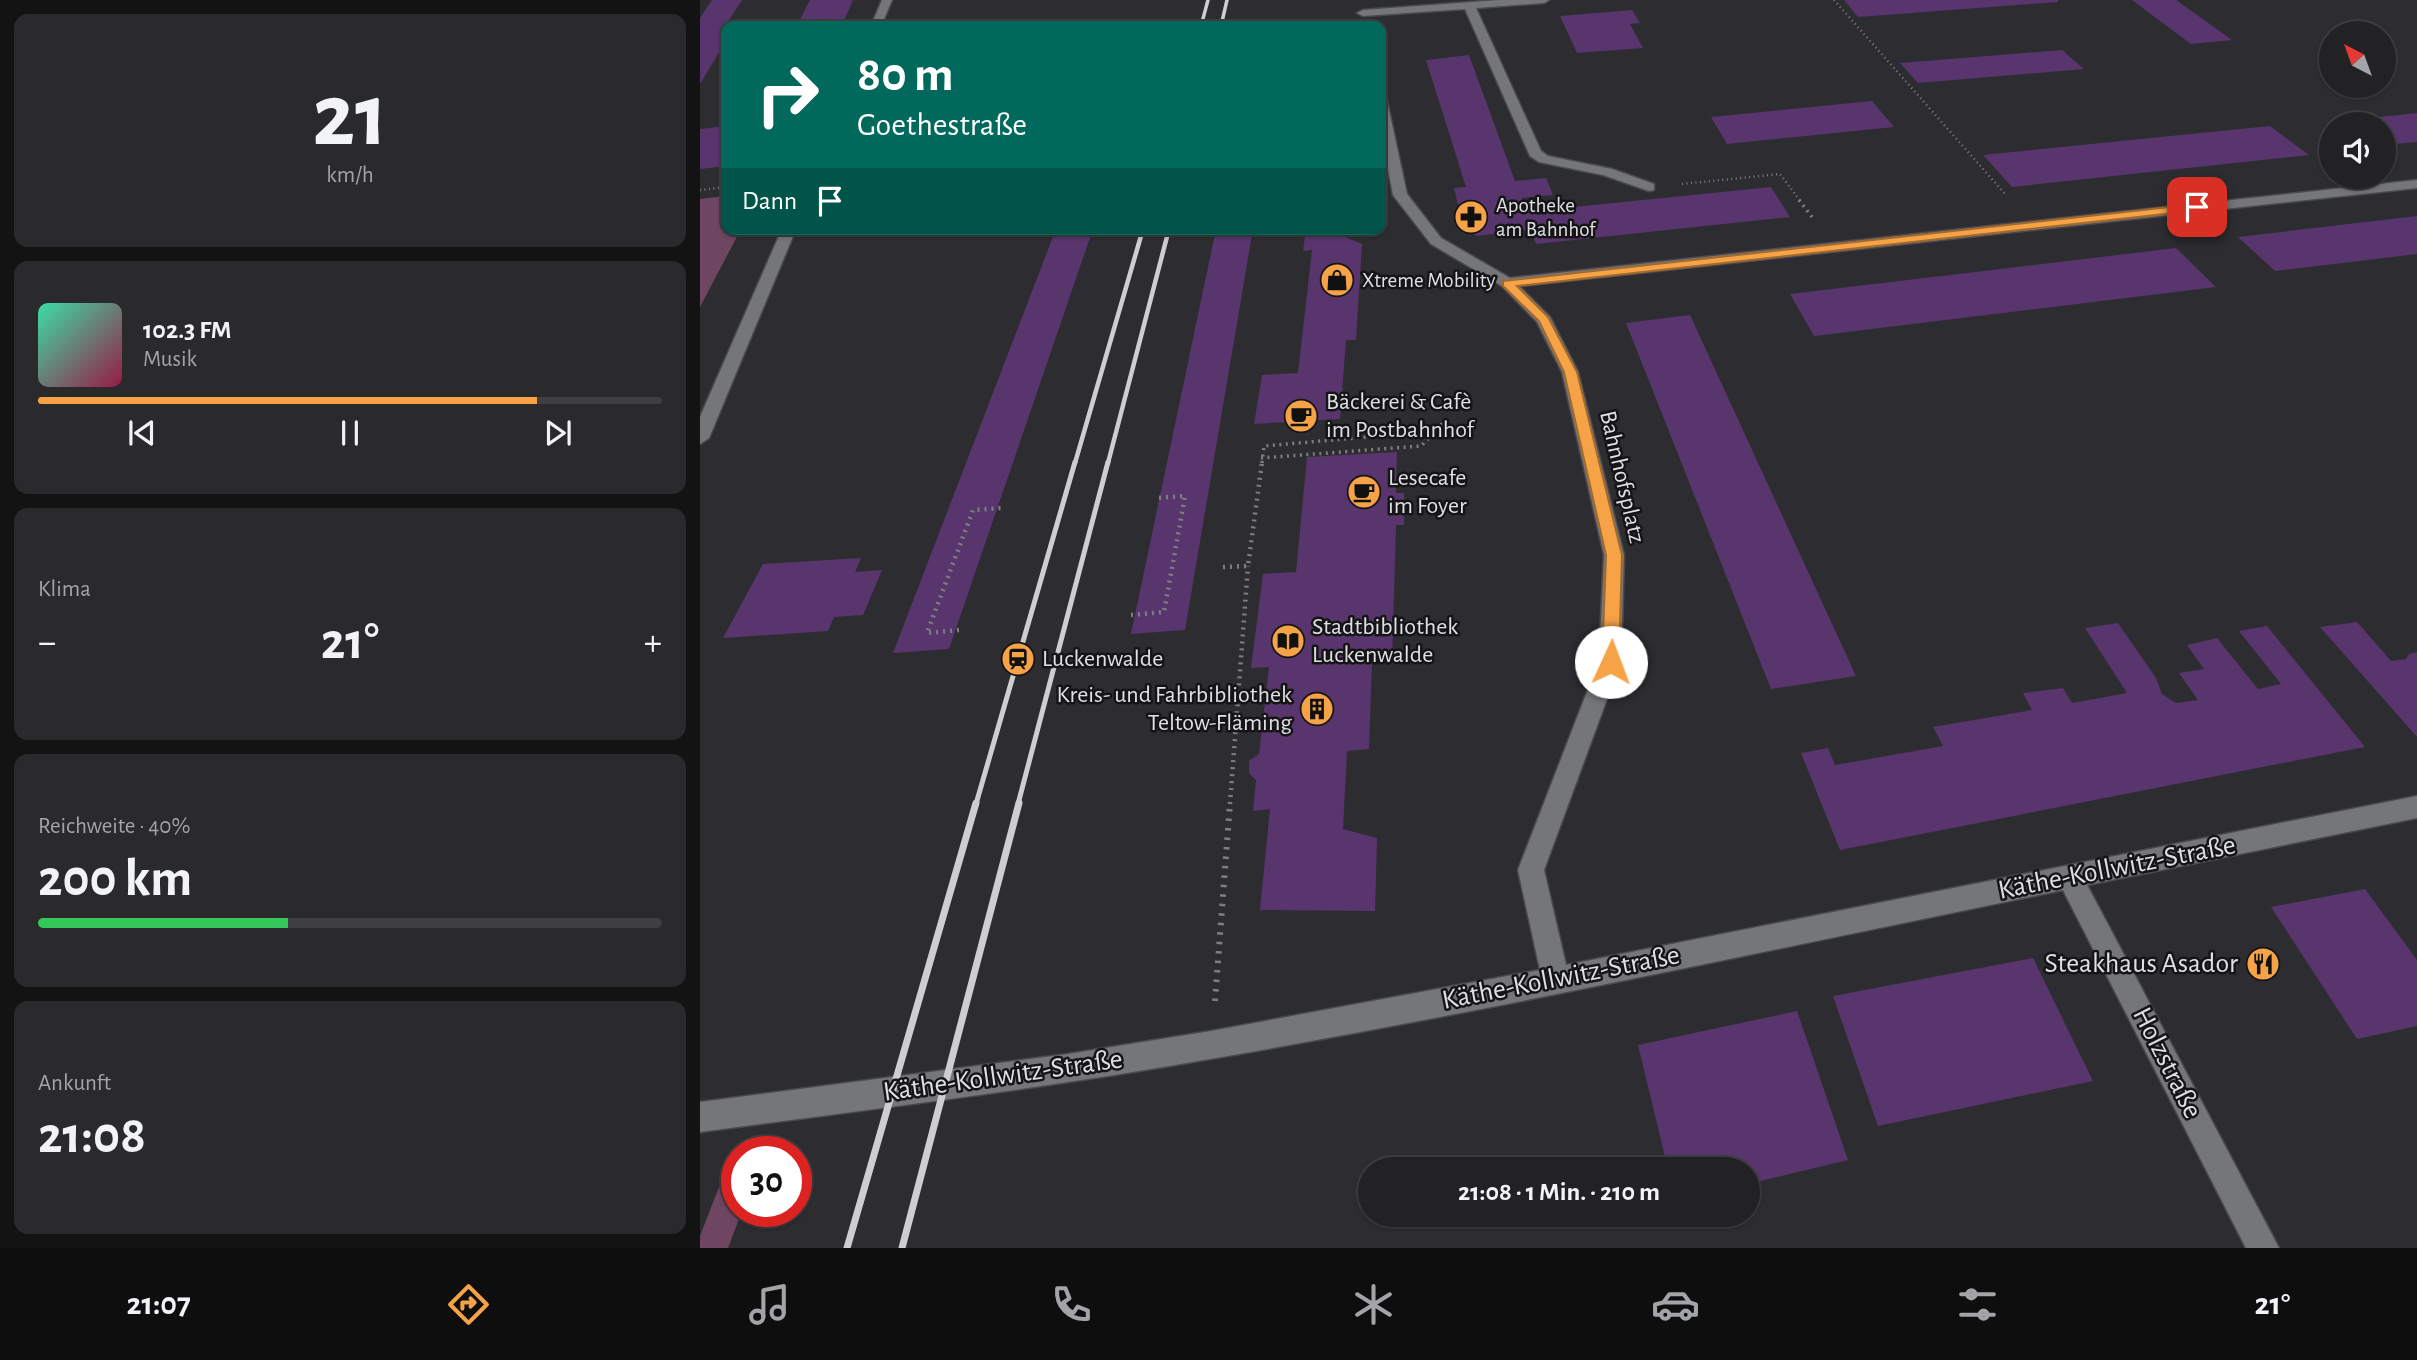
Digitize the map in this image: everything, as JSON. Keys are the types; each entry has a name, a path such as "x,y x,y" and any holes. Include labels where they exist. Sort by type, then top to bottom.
{"street":[{"path":"878,21 887,0"},
{"path":"1359,0 1365,21"},
{"path":"1363,13 1544,0"},
{"path":"1469,5 1535,153 1544,159 1607,172 1649,187"},
{"name":"Bahnhofsplatz","path":"1386,126 1400,195 1436,241 1507,284 1544,320 1570,372 1614,555 1611,662 1531,870 1556,980"},
{"path":"1507,284 2417,184"},
{"path":"700,438 786,235"},
{"name":"Käthe-Kollwitz-Straße","path":"700,1117 1054,1070 1211,1045 1556,980 2417,807"},
{"name":"Holzstraße","path":"2070,878 2263,1248"}],"path":[{"path":"1834,0 2032,225"},
{"path":"1649,187 1780,174 1834,246"},
{"path":"700,190 721,188"},
{"path":"1211,1045 1248,566 1261,458 1264,446 1402,434 1444,424 1421,446 1261,458"},
{"path":"1131,615 1164,612 1185,496 1156,498"},
{"path":"959,630 927,633 973,510 1001,508"},
{"path":"1223,568 1248,566"}],"shaded area":[{"path":"721,197 721,235 738,235 700,307 700,199"},
{"path":"719,1187 721,1227 736,1227 728,1248 700,1248 700,1236"}],"building":[{"path":"712,0 742,0 728,21 721,21 721,49 700,84 700,18"},
{"path":"810,0 853,0 844,21 799,21"},
{"path":"1844,0 2058,0 2058,2 1858,17"},
{"path":"2132,0 2176,0 2232,40 2191,44"},
{"path":"1632,10 1640,23 1630,24 1643,48 1577,53 1560,16"},
{"path":"2062,50 2084,69 1918,83 1900,63"},
{"path":"1469,55 1515,181 1546,178 1553,195 1522,198 1525,212 1771,187 1790,217 1536,244 1531,229 1477,236 1464,229 1454,188 1466,187 1426,60"},
{"path":"1872,101 1894,127 1727,144 1711,117"},
{"path":"2417,113 2417,142 2396,144 2396,115"},
{"path":"2270,126 2309,155 2012,187 1983,155"},
{"path":"721,127 721,167 700,169 700,129"},
{"path":"2417,216 2417,254 2275,271 2238,237"},
{"path":"1054,235 1091,235 949,649 893,653"},
{"path":"1215,235 1252,235 1185,630 1131,634"},
{"path":"1305,235 1340,235 1362,244 1356,340 1346,340 1340,419 1254,424 1262,375 1298,373 1312,250 1303,251"},
{"path":"2176,248 2216,287 1814,336 1790,294"},
{"path":"1690,315 1856,676 1771,689 1626,323"},
{"name":"Kreis- und Fahrbibliothek Teltow-Fläming","path":"1397,452 1396,493 1404,493 1404,525 1396,525 1392,661 1372,663 1369,749 1347,751 1343,829 1377,838 1375,911 1260,910 1270,809 1253,811 1256,780 1249,773 1249,761 1259,754 1269,667 1251,668 1263,574 1296,572 1307,457"},
{"path":"861,558 855,572 882,570 863,615 834,617 828,631 723,638 763,564"},
{"path":"2357,622 2391,661 2406,659 2409,654 2417,652 2417,737 2320,627"},
{"path":"2118,623 2156,678 2162,694 2176,703 2198,700 2179,673 2204,669 2187,645 2217,638 2258,689 2281,684 2239,631 2267,626 2365,747 1840,850 1801,753 1828,748 1835,765 1943,746 1933,727 2032,710 2023,693 2063,688 2072,703 2127,693 2085,628"},
{"path":"2365,889 2417,960 2417,1026 2357,1039 2271,907"},
{"path":"2033,958 2093,1081 1878,1126 1833,996"},
{"path":"1797,1011 1848,1160 1760,1181 1760,1157 1665,1157 1638,1045"}],"railway":[{"path":"1202,21 1208,0"},
{"path":"1222,21 1227,0"},
{"path":"1075,463 1141,235"},
{"path":"1108,463 1167,235"},
{"path":"976,804 1075,462"},
{"path":"1018,804 1108,462"},
{"path":"847,1248 976,803"},
{"path":"902,1248 1019,803"}],"place":[{"name":"Apotheke am Bahnhof","path":"1471,217"},
{"name":"Xtreme Mobility","path":"1337,280"},
{"name":"Bäckerei & Cafè im Postbahnhof","path":"1301,416"},
{"name":"Lesecafe im Foyer","path":"1364,492"},
{"name":"Stadtbibliothek Luckenwalde","path":"1288,641"},
{"name":"Luckenwalde","path":"1018,659"},
{"name":"Kreis- und Fahrbibliothek Teltow-Fläming","path":"1317,709"},
{"name":"Steakhaus Asador","path":"2263,964"}],"route":[{"path":"1611,662 1614,555 1570,372 1544,320 1507,284 2197,207"}]}
